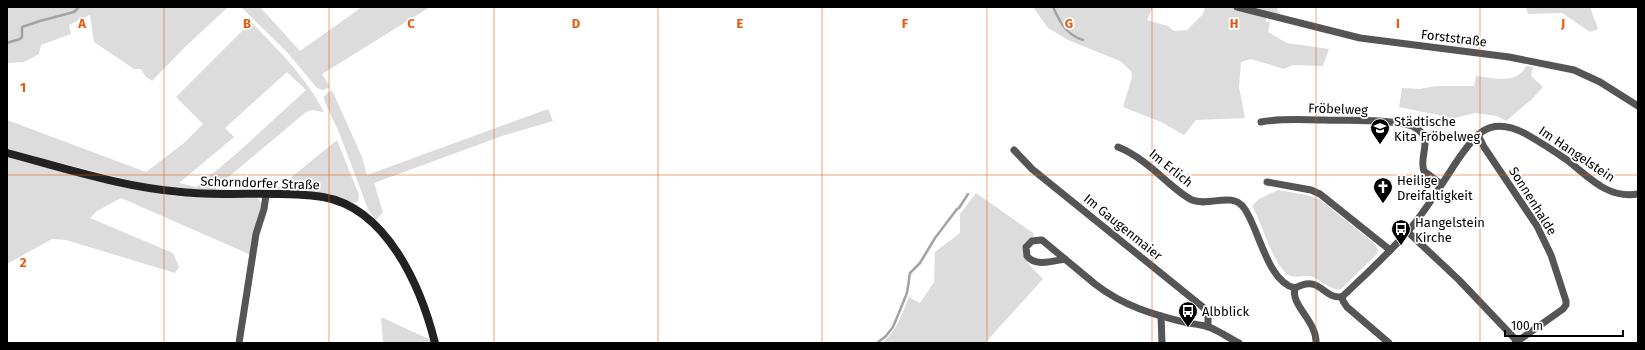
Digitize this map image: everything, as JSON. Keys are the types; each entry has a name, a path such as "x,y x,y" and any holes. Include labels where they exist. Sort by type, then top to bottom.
{"main road":[{"name":"Schorndorfer Straße","path":"7,153 121,182 155,189 196,193 304,195 335,200 359,211 371,221 390,242 408,273 424,307 435,343"}],"street":[{"name":"Forststraße","path":"1237,7 1360,38 1509,57 1574,70 1607,86 1638,106"},
{"name":"Fröbelweg","path":"1261,122 1278,119 1352,121 1398,123 1414,127 1420,131 1425,141 1422,163 1424,171 1441,184"},
{"name":"Im Hangelstein","path":"1342,297 1408,232 1468,146 1478,135 1494,127 1501,126 1515,129 1551,150 1606,190 1621,194 1638,194"},
{"name":"Sonnenhalde","path":"1478,135 1484,147 1521,200 1540,232 1559,277 1566,301 1566,306 1563,309 1516,342"},
{"name":"Im Erlich","path":"1118,147 1133,154 1181,193 1192,200 1206,202 1234,200 1240,203 1246,211 1262,248 1280,279 1286,285 1295,288"},
{"name":"Im Gaugenmaier","path":"1014,150 1032,168 1204,308 1208,315 1208,327"},
{"path":"1267,182 1311,190 1320,194 1390,250"},
{"path":"239,343 256,234 264,209 266,195"},
{"path":"1408,232 1459,280 1516,342"},
{"path":"1065,259 1039,262 1033,261 1027,256 1026,248 1032,241 1041,240 1065,259 1095,284 1118,300 1138,310 1208,327 1239,343"},
{"path":"1316,343 1313,326 1294,296 1295,288 1306,284 1314,284 1333,296 1342,297 1343,302 1347,307 1389,343"},
{"path":"1161,316 1160,330 1162,343"}],"shaded area":[{"path":"7,7 228,7 184,48 152,81 145,76 141,69 134,69 94,42 90,15 69,25 71,34 41,45 39,54 24,62 7,63"},
{"path":"241,7 260,7 300,51 362,7 430,7 322,74 330,87 323,90 317,88 286,51"},
{"path":"1033,7 1153,7 1147,20 1168,26 1174,31 1187,30 1203,14 1205,7 1277,7 1279,14 1267,13 1266,22 1270,22 1268,32 1287,43 1329,49 1323,66 1293,65 1284,69 1251,59 1241,62 1239,87 1245,118 1196,120 1184,135 1161,122 1123,107 1132,77 1131,71 1120,61 1068,40 1048,28"},
{"path":"1526,7 1590,7 1598,29 1590,32 1562,13 1528,14"},
{"path":"251,22 300,75 317,99 324,112 312,110 306,112 218,186 215,191 183,189 146,184 7,150 7,120 146,172 184,143 203,124 176,97","holes":["287,72 306,90 235,155 196,187 179,183 234,137 225,128"]},
{"path":"1526,66 1533,67 1531,76 1543,87 1532,99 1506,121 1497,116 1475,113 1451,119 1448,117 1399,107 1402,88 1420,89 1436,86 1474,86 1476,76 1497,79 1511,78 1522,72"},
{"path":"332,90 362,157 367,175 548,109 553,121 502,136 374,183 383,212 376,220 368,209 340,135 324,100 324,96"},
{"path":"337,140 359,195 358,202 353,203 329,194 277,191 277,189"},
{"path":"7,157 147,192 201,198 258,198 262,205 251,255 121,198 97,211 90,218 173,253 179,267 175,273 66,240 52,239 7,264"},
{"path":"1278,190 1319,199 1375,244 1378,250 1376,255 1341,289 1333,289 1310,276 1295,277 1289,275 1278,263 1252,206 1259,199"},
{"path":"976,193 1033,233 1034,236 1024,243 1023,254 1031,267 1043,279 985,343 882,343 895,328 909,297 920,303 934,282 935,252 960,233 960,214"},
{"path":"381,317 431,340 431,343 383,343"}],"waterway":[{"path":"7,43 22,37 22,27 74,12 79,7"},
{"path":"1053,7 1064,27 1072,35 1083,40"},
{"path":"877,343 886,336 893,327 907,293 910,273 920,263 935,238 959,208 968,194"}],"place":[{"name":"Städtische Kita Fröbelweg","path":"1380,145"},
{"name":"Heilige Dreifaltigkeit","path":"1383,204"},
{"name":"Hangelstein Kirche","path":"1401,246"},
{"name":"Albblick","path":"1188,328"}]}
